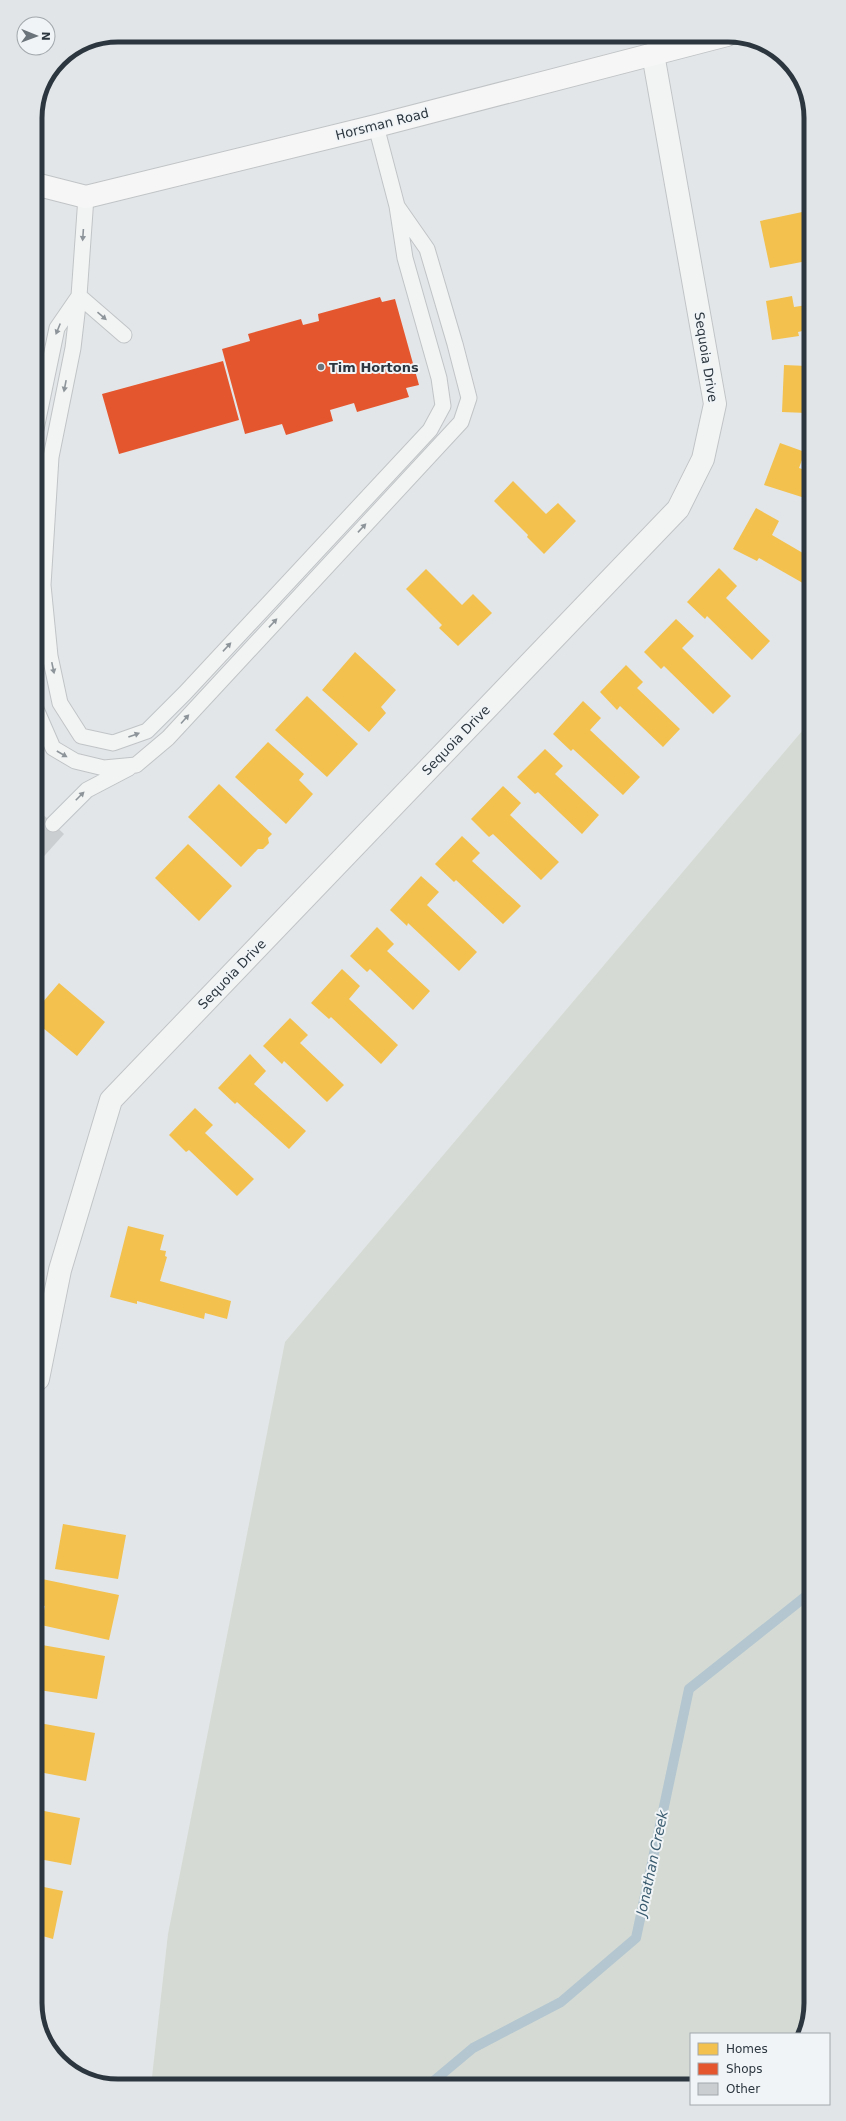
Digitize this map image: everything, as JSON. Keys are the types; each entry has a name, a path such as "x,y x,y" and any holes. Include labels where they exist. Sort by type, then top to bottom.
{"street":[{"name":"Horsman Road","path":"42,186 86,197 376,126 700,42"},
{"name":"Sequoia Drive","path":"42,1359 60,1270 111,1100 678,509 704,459 715,404 653,54"}],"lane":[{"path":"86,197 79,296 73,348 51,457 43,585 50,656 60,703 81,736 113,743 147,731 185,693 430,430 443,406 439,378 405,258 398,206 376,126"},
{"path":"53,824 87,790 136,765 168,738 461,422 469,398 427,249 398,206"},
{"path":"79,296 124,335"},
{"path":"42,400 57,328 79,296"},
{"path":"42,723 53,748 74,761 104,768 136,765"}],"shaded area":[{"path":"804,729 804,2008 803,2018 798,2033 690,2033 690,2079 152,2079 168,1934 285,1342"}],"building: Homes":[{"path":"804,212 804,262 770,268 760,221"},
{"path":"792,296 794,307 804,305 804,331 798,332 799,336 772,340 766,301"},
{"path":"784,365 804,366 804,413 782,412"},
{"path":"780,443 804,452 799,468 804,470 804,498 764,485"},
{"path":"513,481 546,514 558,503 576,521 544,554 527,537 528,535 494,501"},
{"path":"756,508 779,521 772,535 804,554 804,584 759,558 757,561 733,549"},
{"path":"719,568 737,586 726,598 770,641 752,660 707,616 705,619 687,602"},
{"path":"426,569 462,605 473,594 492,613 458,646 439,628 442,625 406,589"},
{"path":"676,619 694,636 682,648 731,696 713,714 664,666 661,669 644,652"},
{"path":"355,652 396,690 381,707 386,713 369,732 322,690"},
{"path":"626,665 643,682 637,688 680,729 663,747 620,706 617,710 600,692"},
{"path":"307,696 358,744 327,777 275,730"},
{"path":"583,701 601,718 590,730 640,777 623,795 573,749 571,751 553,734"},
{"path":"268,742 304,774 299,780 313,794 286,824 235,777"},
{"path":"545,749 563,766 555,774 599,815 582,834 538,792 535,794 517,777"},
{"path":"219,784 272,834 268,838 269,843 263,849 258,849 241,867 188,817"},
{"path":"503,786 521,803 510,815 559,862 541,880 493,834 489,837 471,819"},
{"path":"462,836 480,853 472,861 521,906 503,924 456,880 454,882 435,864"},
{"path":"188,844 232,886 199,921 155,878"},
{"path":"421,876 439,892 427,905 477,952 459,971 408,923 407,926 390,910"},
{"path":"377,927 394,944 387,951 430,991 413,1010 370,969 367,972 350,956"},
{"path":"342,969 360,986 349,999 398,1045 381,1064 331,1017 329,1019 311,1003"},
{"path":"59,983 105,1022 77,1056 42,1027 42,1003"},
{"path":"290,1018 308,1035 300,1043 344,1085 327,1102 284,1061 282,1064 263,1046"},
{"path":"250,1054 266,1071 254,1084 306,1131 289,1149 237,1102 235,1104 218,1088"},
{"path":"195,1108 213,1125 205,1133 254,1179 237,1196 189,1150 186,1152 169,1135"},
{"path":"128,1226 164,1235 160,1250 166,1251 165,1256 167,1257 160,1281 231,1301 227,1319 205,1313 204,1319 137,1301 137,1304 110,1297"},
{"path":"63,1524 126,1535 118,1579 55,1569"},
{"path":"42,1579 119,1595 109,1640 42,1625 45,1606 42,1605"},
{"path":"42,1645 105,1656 97,1699 42,1690"},
{"path":"42,1724 95,1733 86,1781 42,1773"},
{"path":"42,1811 80,1818 71,1865 42,1860"},
{"path":"42,1887 63,1891 53,1939 42,1936"}],"building: Shops":[{"name":"Tim Hortons","path":"380,297 382,302 395,299 419,385 406,388 409,397 357,412 354,403 330,410 333,421 286,435 282,424 245,434 222,349 250,341 248,334 301,319 303,325 319,321 318,314"},
{"path":"223,361 239,420 119,454 102,394"}],"building: Other":[{"path":"42,814 64,834 42,858"}],"waterway":[{"name":"Jonathan Creek","path":"436,2079 473,2048 561,2002 636,1938 689,1689 804,1598"}],"place":[{"name":"Tim Hortons","path":"321,367"}]}
